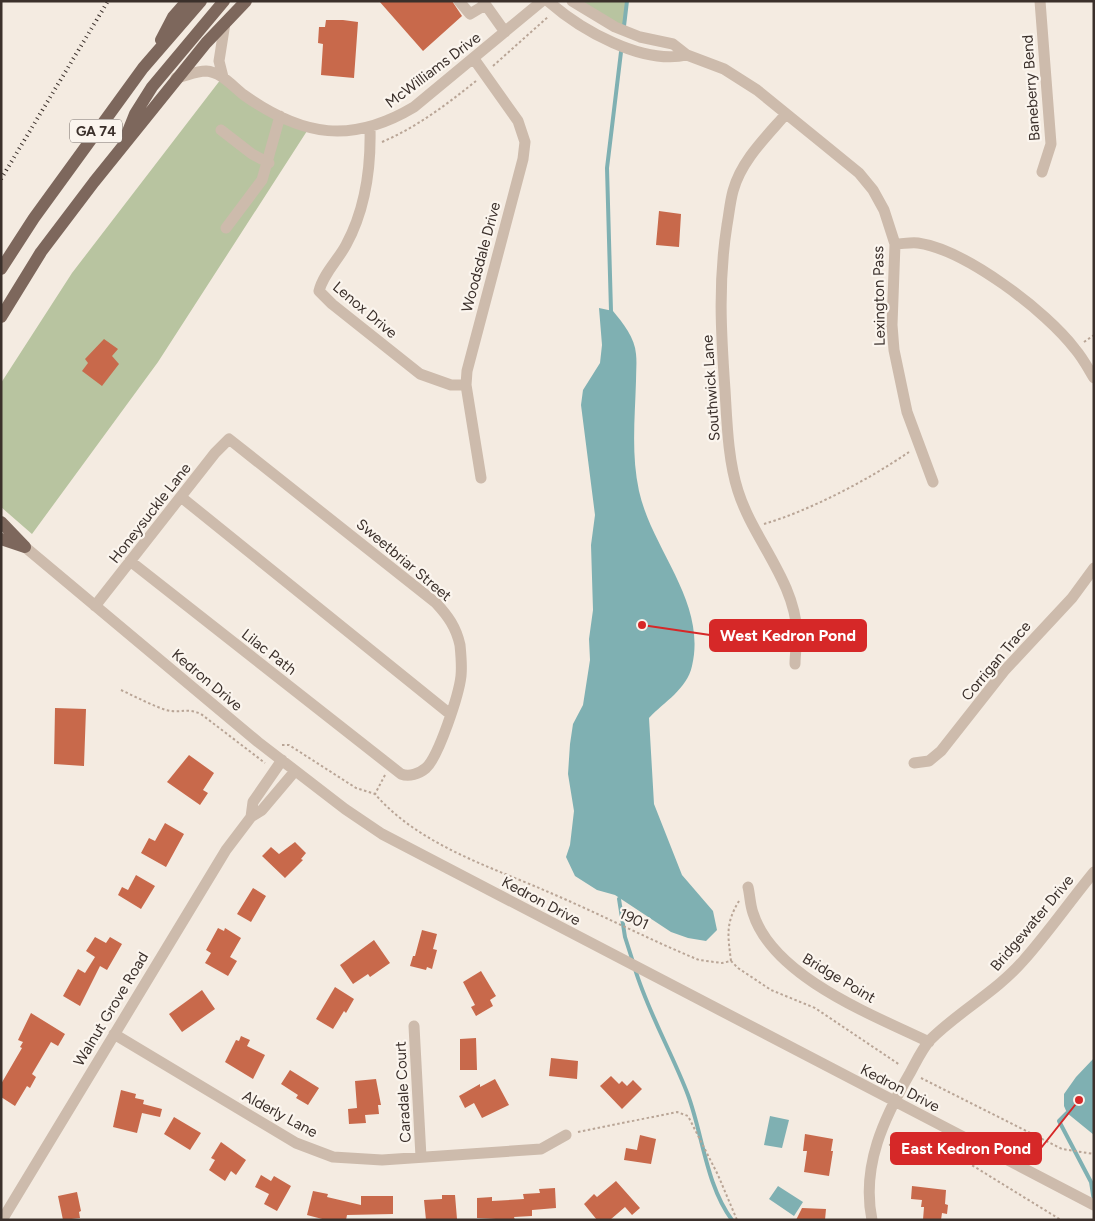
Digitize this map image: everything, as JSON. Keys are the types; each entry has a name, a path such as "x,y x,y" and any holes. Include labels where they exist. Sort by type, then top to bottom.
{"main road":[{"path":"151,59 173,17 187,1"},
{"name":"GA 74","path":"1,269 40,210 151,59 201,1"},
{"path":"121,148 135,114 152,87 224,1"},
{"name":"GA 74","path":"1,317 41,252 121,148 176,78 246,1"},
{"path":"1,522 24,547"},
{"path":"1,539 24,547"}],"street":[{"name":"McWilliams Drive","path":"223,77 244,95 280,116 300,125 325,131 346,132 370,128 391,121 414,107 542,1"},
{"name":"Lexington Pass","path":"548,1 584,29 632,50 672,59 687,55"},
{"name":"Lexington Pass","path":"572,1 615,26 640,36 672,44 687,55 724,69 757,90 859,173 873,190 884,210 895,244 892,325 894,350 907,412 933,482"},
{"name":"Baneberry Bend","path":"1040,1 1051,144 1042,172"},
{"path":"461,2 470,14 484,3 505,32"},
{"path":"223,77 219,61 226,22"},
{"name":"Woodsdale Drive","path":"474,59 518,121 525,142 523,159 471,352 466,385 480,478"},
{"path":"176,78 207,71 223,77"},
{"name":"Southwick Lane","path":"786,114 745,165 733,191 724,245 720,308 726,412 732,468 738,491 781,579 792,608 797,633 795,664"},
{"path":"226,228 255,192 269,163 280,116"},
{"name":"Lenox Drive","path":"370,128 370,147 364,194 354,230 321,282 319,291 332,304 420,374 452,385 466,385"},
{"path":"221,130 252,154 269,163"},
{"path":"895,244 918,243 946,251 976,266 1008,288 1056,329 1075,348 1094,378"},
{"name":"Honeysuckle Lane","path":"95,606 180,497 229,439"},
{"name":"Sweetbriar Street","path":"229,439 443,611 454,625 461,659 461,676 450,714 433,759 426,768 408,776 389,766"},
{"path":"180,497 450,714"},
{"name":"Kedron Drive","path":"24,547 295,771 382,834 643,972 1094,1205"},
{"name":"Lilac Path","path":"130,561 389,766"},
{"name":"Corrigan Trace","path":"914,764 929,761 941,751 1004,671 1072,598 1094,568"},
{"name":"Walnut Grove Road","path":"251,817 253,802 278,757"},
{"name":"Walnut Grove Road","path":"2,1220 201,890 251,817 262,810 295,771"},
{"name":"Bridgewater Drive","path":"872,1220 869,1199 870,1172 878,1140 893,1102 929,1042 995,989 1023,962 1094,872"},
{"name":"Bridge Point","path":"748,887 755,919 766,939 786,963 851,1004 929,1042"},
{"name":"Caradale Court","path":"414,1026 422,1157"},
{"name":"Alderly Lane","path":"114,1034 296,1143 333,1157 382,1160 541,1149 566,1135"}],"path":[{"path":"370,147 405,132 426,119 484,74 557,9"},
{"path":"754,527 785,518 883,470 919,445"},
{"path":"121,690 166,710 177,712 190,709 202,714 264,764 278,757 282,744 290,745 356,788 375,794 389,766"},
{"name":"1901","path":"375,794 402,820 485,866 553,893 699,960 722,963 731,961"},
{"path":"748,887 729,917 728,932 731,961 738,968 771,990 815,1008 911,1072 1066,1150 1082,1154 1094,1154"},
{"path":"566,1135 592,1128 677,1112 688,1116 718,1175 737,1220"},
{"path":"878,1140 890,1146 917,1139 928,1142 970,1164 1061,1220"}],"green space":[{"path":"572,1 628,1 625,31"},
{"path":"221,79 307,131 158,362 32,534 1,507 1,383 72,273"}],"water":[{"path":"599,308 613,311 628,331 635,348 634,449 639,491 655,534 685,598 692,620 695,643 689,674 674,695 649,718 654,804 682,875 713,911 717,930 706,941 688,938 671,932 615,895 597,890 575,876 566,857 570,845 574,811 568,774 570,744 573,724 583,705 590,660 589,639 593,610 591,545 595,515 581,405 583,390 600,363 602,345"},
{"path":"1094,1058 1094,1135 1067,1113 1064,1106 1064,1094 1076,1077"},
{"path":"770,1116 789,1120 782,1148 764,1145"},
{"path":"778,1186 803,1202 794,1216 769,1199"}],"building":[{"path":"379,1 452,1 462,16 423,51"},
{"path":"326,20 358,22 354,78 321,75 323,44 318,43 319,27 325,27"},
{"path":"659,211 681,214 679,247 656,245"},
{"path":"104,339 118,349 112,356 119,364 102,386 82,371 88,363 85,359"},
{"path":"55,708 86,709 84,766 54,764"},
{"path":"189,755 214,773 203,790 208,793 200,805 167,782"},
{"path":"165,823 184,834 166,867 141,853 149,838 155,841"},
{"path":"295,842 306,853 301,859 303,860 285,878 262,856 271,847 279,854"},
{"path":"136,875 155,886 141,909 118,895 122,887 128,890"},
{"path":"253,888 266,896 251,922 237,914"},
{"path":"218,928 224,931 225,928 241,938 230,957 237,961 228,976 205,963 211,953 206,950"},
{"path":"422,930 437,934 433,949 437,950 432,969 427,967 426,970 410,966 413,956 415,956"},
{"path":"95,937 106,943 110,937 122,944 107,970 100,966 80,1006 63,996 78,969 85,973 95,957 86,951"},
{"path":"374,940 390,963 370,977 368,974 353,984 340,965"},
{"path":"481,971 496,996 490,1000 493,1006 476,1016 471,1007 475,1005 463,982"},
{"path":"335,987 354,999 333,1029 316,1019"},
{"path":"202,990 215,1009 182,1032 169,1014"},
{"path":"31,1013 65,1034 58,1046 51,1042 32,1074 36,1077 30,1088 27,1086 15,1106 1,1097 1,1084 22,1048 20,1047 23,1042 18,1040"},
{"path":"241,1036 250,1040 247,1046 265,1055 253,1079 225,1062 236,1040 239,1041"},
{"path":"476,1038 477,1070 460,1070 460,1039"},
{"path":"551,1058 578,1061 577,1079 549,1076"},
{"path":"290,1070 319,1088 308,1105 296,1098 298,1095 281,1084"},
{"path":"611,1076 619,1084 622,1081 627,1086 633,1080 642,1089 622,1109 600,1086"},
{"path":"376,1079 381,1105 378,1105 379,1114 365,1115 366,1123 349,1124 348,1109 357,1108 355,1081"},
{"path":"495,1079 509,1105 482,1118 474,1103 465,1108 459,1096 480,1084 480,1087"},
{"path":"121,1090 136,1094 135,1098 144,1100 143,1104 162,1109 160,1117 142,1113 137,1133 113,1127"},
{"path":"174,1117 201,1133 190,1150 164,1134"},
{"path":"805,1134 833,1139 829,1176 804,1172 807,1151 803,1151"},
{"path":"640,1135 656,1139 651,1164 624,1160 626,1148 637,1150"},
{"path":"221,1142 246,1160 236,1175 231,1171 225,1181 209,1170 215,1160 211,1158"},
{"path":"261,1175 271,1181 274,1176 291,1186 277,1211 264,1204 269,1194 255,1187"},
{"path":"616,1181 640,1208 632,1215 625,1207 610,1220 597,1220 584,1204 594,1194 597,1197"},
{"path":"912,1186 946,1190 945,1204 948,1205 947,1214 942,1213 941,1220 923,1220 924,1207 921,1207 922,1200 911,1199"},
{"path":"555,1188 556,1208 532,1210 532,1216 514,1217 515,1220 477,1218 477,1198 492,1197 492,1201 524,1199 523,1194 540,1193 539,1189"},
{"path":"313,1191 328,1194 327,1197 361,1205 361,1196 393,1196 393,1214 347,1215 346,1220 326,1220 307,1215"},
{"path":"77,1192 81,1211 79,1212 80,1218 63,1220 58,1196"},
{"path":"442,1195 455,1195 457,1219 426,1220 424,1200 442,1199"},
{"path":"802,1208 826,1209 825,1220 796,1220"}],"waterway":[{"path":"624,26 627,1"},
{"path":"611,311 607,168 621,52"},
{"path":"619,899 625,937 633,962"},
{"path":"635,969 640,985 688,1095 716,1191 732,1220"},
{"path":"1067,1113 1059,1121 1091,1182 1094,1201"}],"railway":[{"path":"1,179 108,1"}],"place":[{"name":"West Kedron Pond","path":"642,625"},
{"name":"East Kedron Pond","path":"1079,1100"}]}
